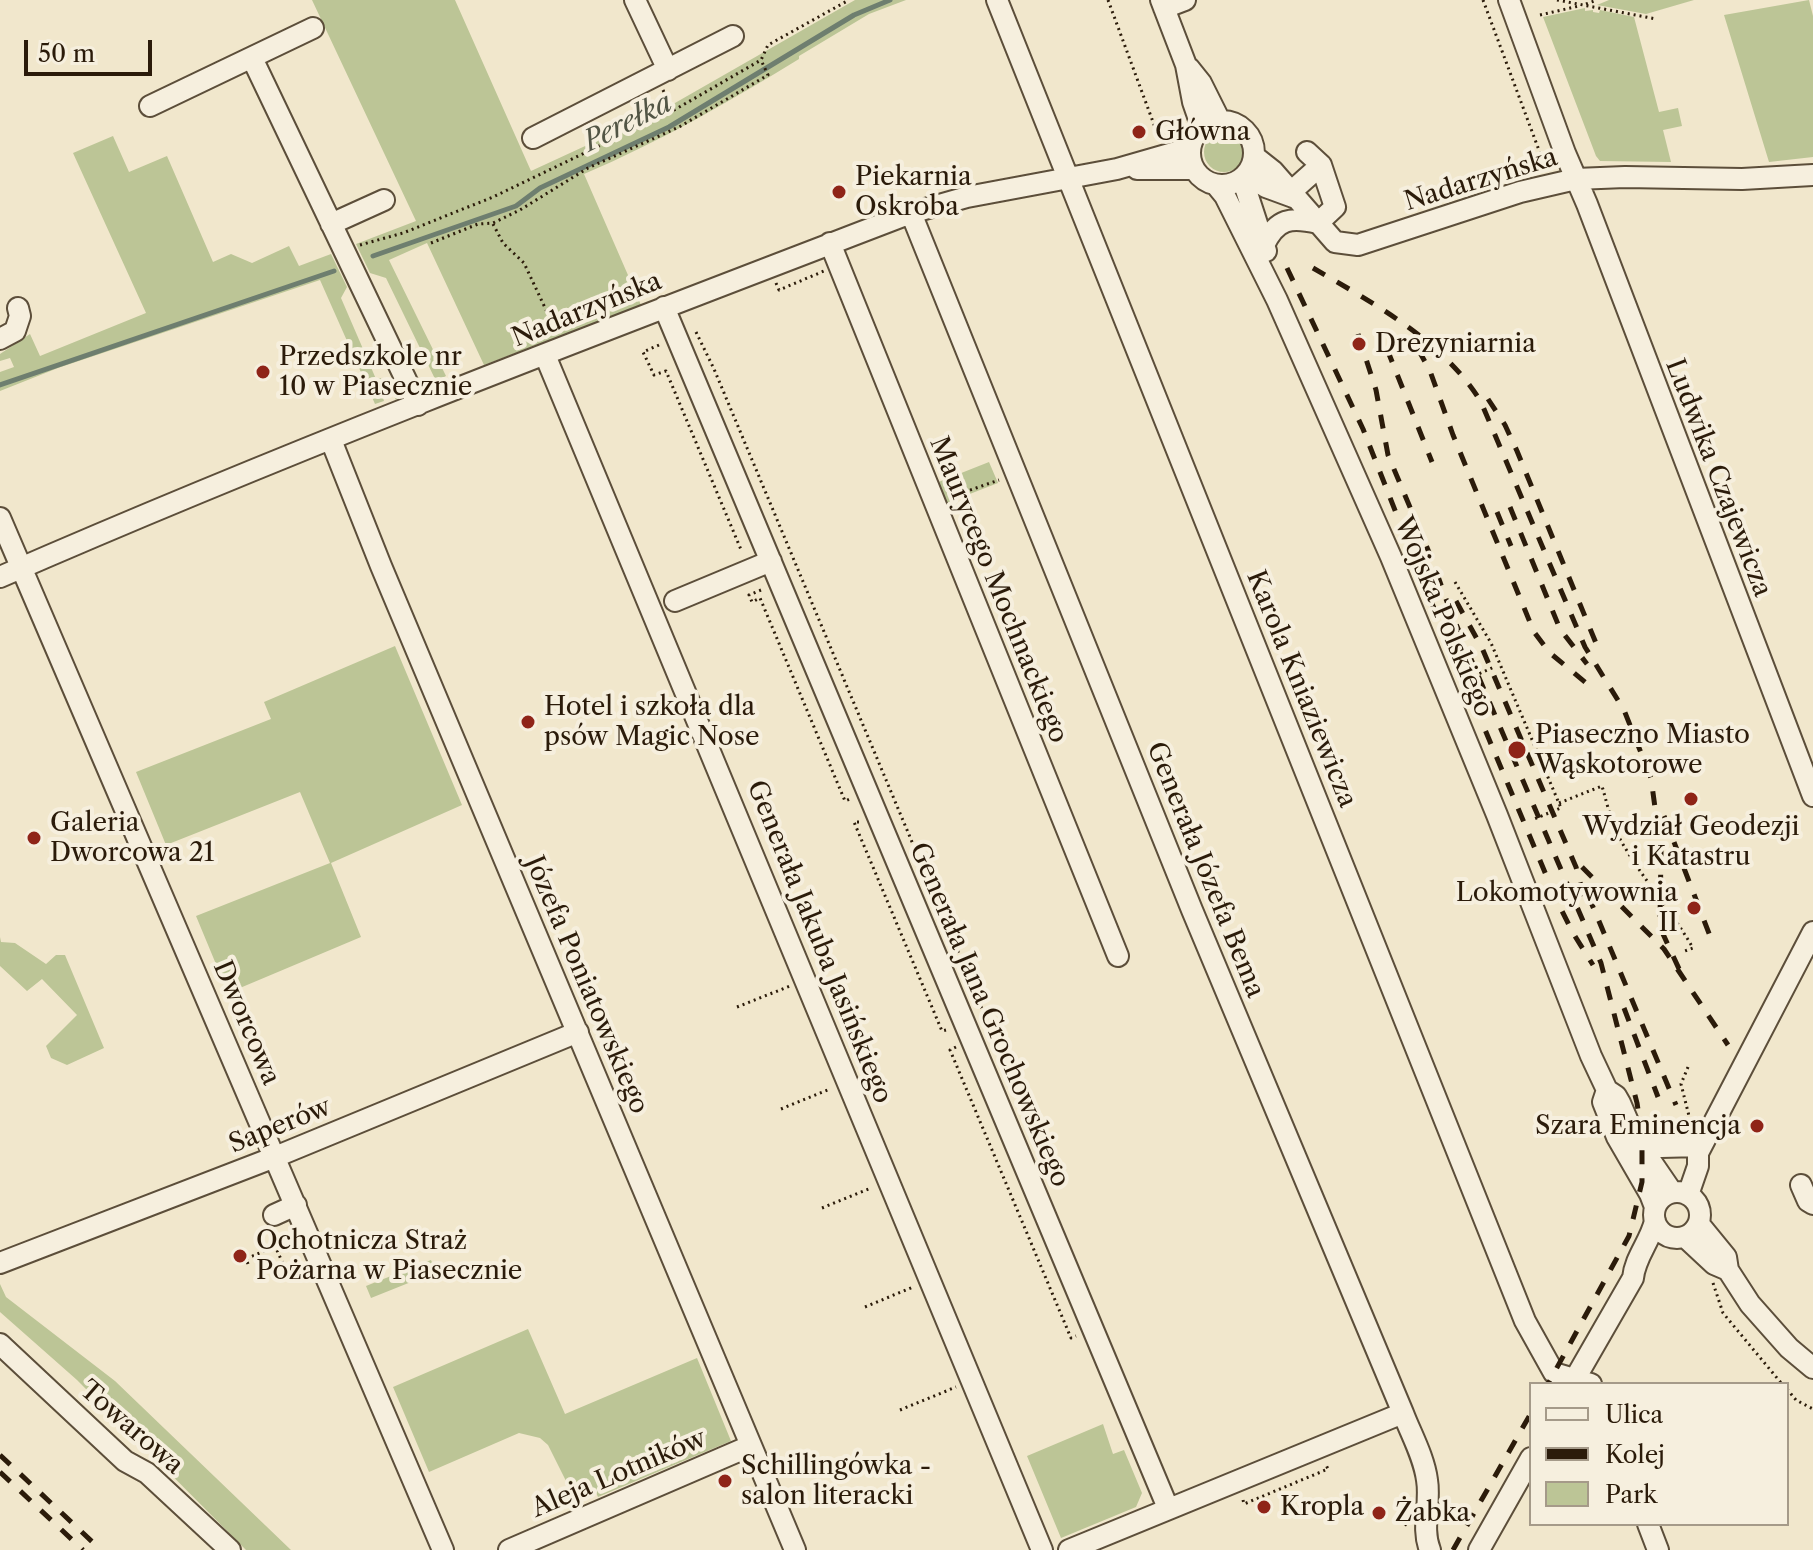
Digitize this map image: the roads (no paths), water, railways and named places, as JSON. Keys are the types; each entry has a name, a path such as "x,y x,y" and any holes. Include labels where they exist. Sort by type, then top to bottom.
{"street":[{"path":"635,0 668,70"},
{"name":"Karola Kniaziewicza","path":"997,0 1525,1321 1549,1368 1560,1377 1579,1382"},
{"path":"1185,0 1163,4 1186,65 1193,102 1211,124 1241,127 1254,145 1250,165 1232,183 1216,185 1200,176 1181,150 1211,124"},
{"name":"Ludwika Czajewicza","path":"1509,0 1813,796"},
{"path":"150,106 313,28"},
{"path":"533,138 733,36"},
{"path":"252,58 418,405"},
{"name":"Nadarzyńska","path":"0,577 418,405 911,213 967,197 1117,169 1181,150"},
{"path":"1264,245 1270,232 1280,223 1297,218 1318,223 1335,207 1314,158 1296,195"},
{"name":"Nadarzyńska","path":"1250,165 1266,187 1296,195 1335,242 1358,245 1520,192 1576,179 1757,179 1813,175"},
{"name":"Wojska Polskiego","path":"1250,165 1246,190 1264,245 1277,300"},
{"name":"Nadarzyńska","path":"1117,169 1194,169"},
{"name":"Wojska Polskiego","path":"1216,185 1225,196 1277,300 1396,566 1497,815 1575,1019 1607,1090 1616,1096 1635,1138 1680,1194"},
{"path":"331,224 384,200"},
{"name":"Generała Józefa Bema","path":"911,213 1192,910 1403,1413 1427,1477 1426,1539 1430,1550"},
{"name":"Maurycego Mochnackiego","path":"830,243 1118,956"},
{"name":"Generała Jana Grochowskiego","path":"664,307 1168,1508"},
{"path":"0,339 15,331 20,316 18,308"},
{"name":"Generała Jakuba Jasińskiego","path":"554,351 1042,1550"},
{"name":"Józefa Poniatowskiego","path":"331,440 376,556 795,1550"},
{"name":"Dworcowa","path":"0,518 443,1550"},
{"path":"675,601 771,561"},
{"path":"1579,1382 1633,1278 1635,1263 1652,1233 1661,1197 1680,1194 1698,1166 1700,1150 1813,932"},
{"name":"Saperów","path":"0,1263 189,1197 402,1103 578,1032"},
{"name":"Wojska Polskiego","path":"1607,1090 1603,1102 1606,1112 1650,1194 1655,1214"},
{"path":"1635,1138 1661,1147 1700,1150"},
{"path":"1801,1185 1808,1201 1813,1204"},
{"path":"1633,1278 1647,1270 1663,1242 1685,1233 1698,1211 1680,1194"},
{"path":"274,1215 296,1205"},
{"path":"1655,1214 1661,1232 1685,1233 1726,1257 1728,1270 1768,1325 1813,1368"},
{"name":"Towarowa","path":"0,1344 125,1461 147,1473 230,1550"},
{"path":"1069,1550 1403,1413"},
{"name":"Aleja Lotników","path":"509,1550 750,1446"},
{"path":"1479,1550 1529,1462"},
{"path":"1649,1526 1658,1550"}],"waterway":[{"name":"Perełka","path":"373,256 516,206 540,188 669,127 854,15 890,0"},
{"name":"Perełka","path":"0,385 334,271"}],"railway":[{"path":"1287,268 1363,429 1428,594 1557,901 1593,965"},
{"path":"1313,268 1406,325 1448,360 1481,402 1585,647 1624,710 1651,778 1661,852 1660,919 1663,934 1680,971"},
{"path":"1358,334 1376,390 1388,455 1450,610 1601,963 1637,1103 1642,1135 1642,1182 1629,1236 1549,1382"},
{"path":"1387,349 1432,462"},
{"path":"1418,349 1430,371 1534,632 1550,653 1591,687"},
{"path":"1488,399 1517,451 1598,648"},
{"path":"1510,507 1560,629 1587,664"},
{"path":"1497,512 1511,546"},
{"path":"1456,601 1482,648 1576,867 1587,909"},
{"path":"1664,816 1710,936"},
{"path":"1582,867 1664,949 1728,1045"},
{"path":"1588,895 1676,1105"},
{"path":"1624,1008 1658,1097"},
{"path":"1453,1550 1529,1417"},
{"path":"0,1455 101,1550"},
{"path":"0,1472 83,1550"}],"place":[{"name":"Główna","path":"1139,132"},
{"name":"Piekarnia Oskroba","path":"839,192"},
{"name":"Drezyniarnia","path":"1359,344"},
{"name":"Przedszkole nr 10 w Piasecznie","path":"263,372"},
{"name":"Hotel i szkoła dla psów Magic Nose","path":"528,722"},
{"name":"Piaseczno Miasto Wąskotorowe","path":"1517,750"},
{"name":"Wydział Geodezji i Katastru","path":"1691,799"},
{"name":"Galeria Dworcowa 21","path":"34,838"},
{"name":"Lokomotywownia II","path":"1694,908"},
{"name":"Szara Eminencja","path":"1757,1126"},
{"name":"Ochotnicza Straż Pożarna w Piasecznie","path":"240,1256"},
{"name":"Schillingówka - salon literacki","path":"725,1481"},
{"name":"Kropla","path":"1264,1507"},
{"name":"Żabka","path":"1379,1513"}]}
